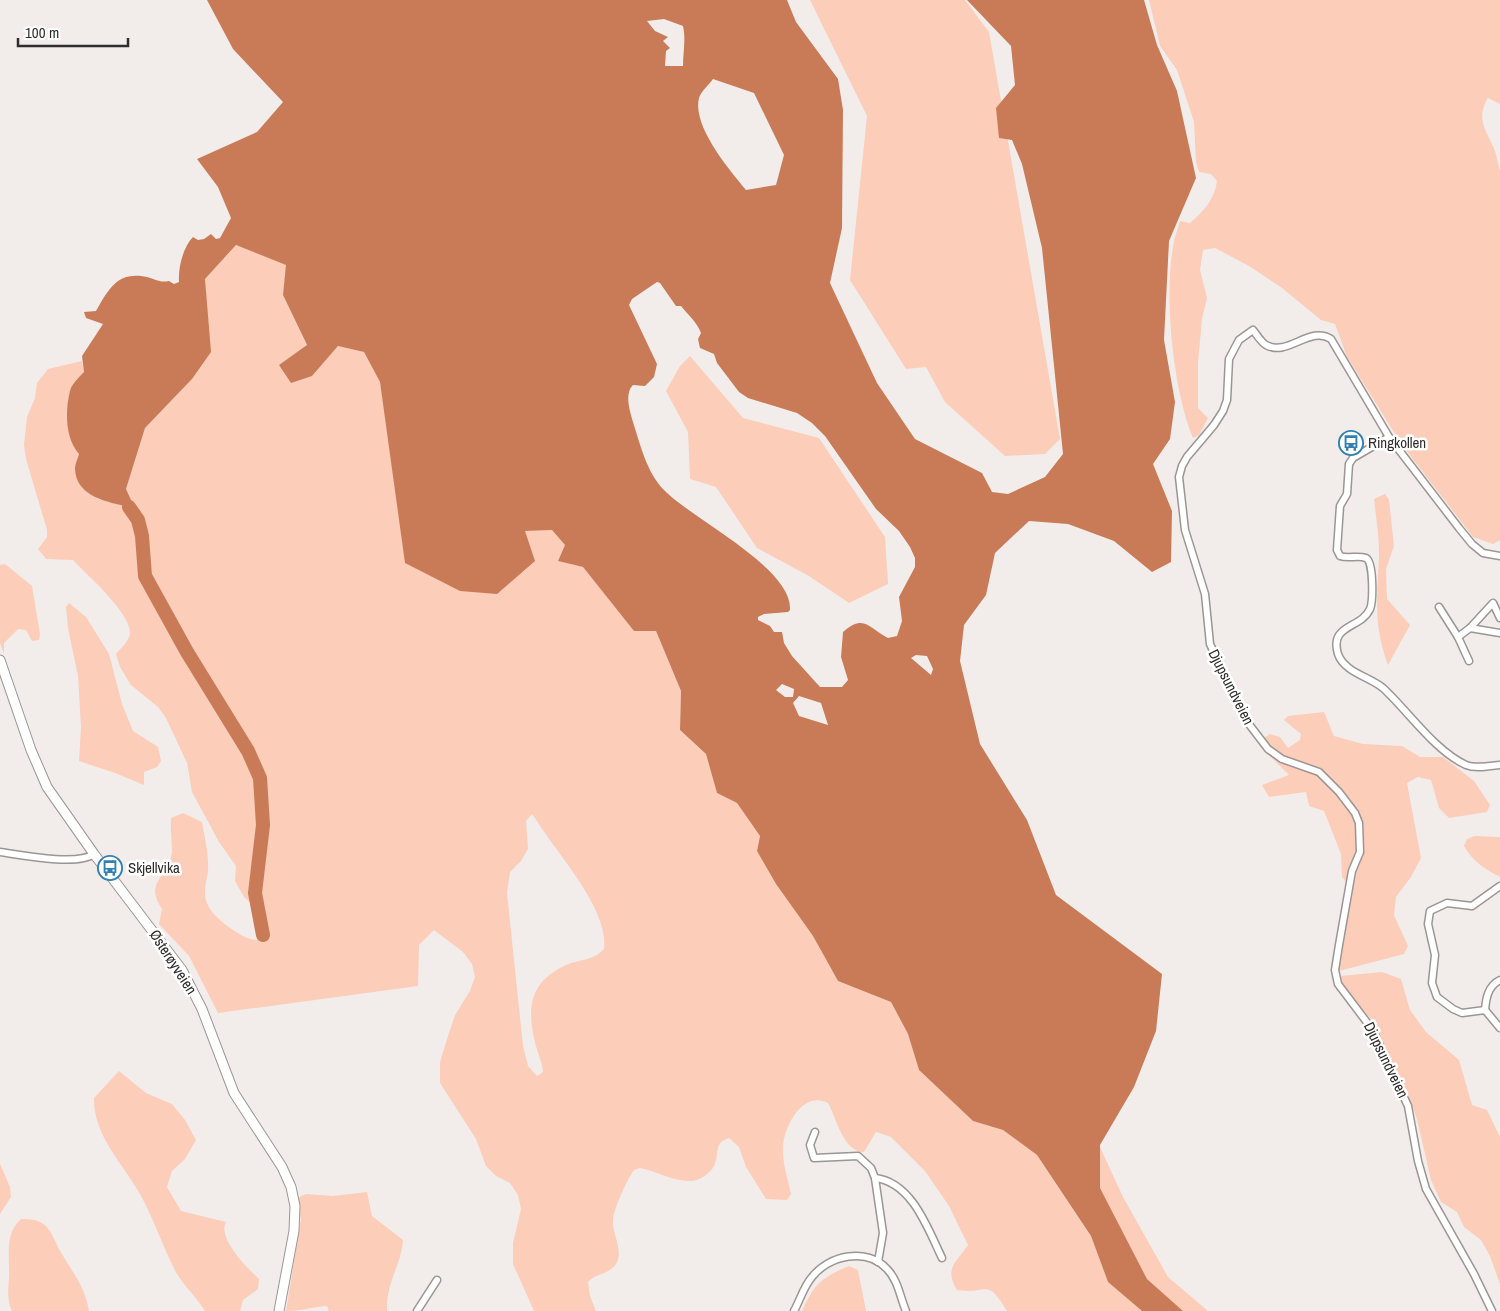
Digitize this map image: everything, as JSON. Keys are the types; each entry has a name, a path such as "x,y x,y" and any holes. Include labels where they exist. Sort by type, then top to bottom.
{"main road":[{"name":"Østerøyveien","path":"0,660 41,776 94,854 185,976 202,1009 234,1093 282,1167 291,1186 295,1206 294,1231 279,1311"}],"street":[{"name":"Djupsundveien","path":"1389,437 1331,339 1327,337 1307,337 1292,345 1271,347 1264,344 1253,330 1239,340 1229,359 1227,400 1223,411 1182,466 1179,491 1185,530 1205,594 1210,644 1244,719 1275,756 1319,772 1355,812 1358,823 1360,852 1352,871 1339,945 1336,970 1338,984 1372,1029 1408,1106 1418,1160 1426,1189 1474,1274 1492,1311"},
{"path":"1500,556 1483,553 1472,544 1389,437 1353,458 1348,464 1347,494 1340,506 1337,550 1340,556 1346,558 1365,558 1368,560 1371,566 1372,596 1370,609 1366,615 1343,629 1340,633 1337,641 1339,656 1346,665 1381,687 1438,744 1461,762 1474,767 1500,765"},
{"path":"1458,637 1470,628 1493,603 1500,618"},
{"path":"1439,607 1458,637 1470,661"},
{"path":"1470,628 1500,633"},
{"path":"0,852 70,859 87,858 94,854"},
{"path":"1485,1010 1462,1013 1437,997 1432,983 1435,955 1428,916 1430,910 1447,904 1472,906 1500,886"},
{"path":"1500,980 1491,987 1486,996 1485,1010 1500,1028"},
{"path":"815,1132 810,1145 814,1158 858,1156 872,1168 884,1233 878,1262"},
{"path":"875,1178 888,1180 917,1207 942,1258"},
{"path":"794,1311 812,1277 829,1262 853,1256 878,1262 895,1279 906,1311"},
{"path":"417,1311 438,1280"}],"shaded area":[{"path":"207,0 787,0 796,22 838,79 843,110 842,228 830,283 877,383 915,439 982,473 992,492 1008,494 1045,477 1063,454 1042,248 1022,164 1012,140 999,138 996,108 1015,85 1011,46 967,0 1144,0 1157,45 1177,91 1196,178 1169,241 1164,340 1175,402 1170,439 1153,464 1172,511 1171,562 1152,572 1114,541 1068,524 1029,521 995,553 986,595 964,625 960,661 980,744 1027,820 1056,895 1162,974 1156,1031 1134,1087 1100,1145 1100,1188 1147,1279 1183,1311 1142,1311 1108,1282 1091,1236 1037,1155 1003,1130 973,1121 919,1070 908,1034 891,1002 838,981 813,936 776,884 757,851 760,836 737,803 717,793 706,754 680,730 681,691 656,631 634,631 583,567 558,561 565,545 552,530 525,531 535,561 497,594 460,591 405,563 380,382 364,352 338,346 312,376 291,383 279,365 307,345 283,295 286,265 236,245 205,279 211,352 192,379 145,428 126,489 132,502 129,507 94,497 81,486 75,469 79,454 74,448 67,424 68,399 72,386 84,372 82,356 103,324 86,318 84,312 96,311 110,289 121,279 137,276 169,281 174,284 179,282 179,270 189,241 193,237 198,240 204,239 211,234 216,239 220,238 231,218 218,187 197,159 257,132 283,102 233,49","holes":["664,19 683,26 683,66 665,66 666,51 670,48 663,41 668,37 655,31 647,21","713,79 754,93 784,155 776,185 746,190 730,171 706,134 701,121 698,109 699,98 703,90","657,282 660,283 676,306 681,306 697,325 701,333 698,339 700,348 714,354 717,363 739,392 748,398 797,413 812,423 825,436 876,509 899,531 910,547 915,558 915,567 899,597 902,621 897,636 888,638 867,624 862,623 850,626 843,632 841,657 848,680 842,687 820,687 792,656 784,643 782,632 774,632 770,626 758,620 758,617 764,614 788,612 790,610 787,594 776,578 739,545 678,502 664,490 653,475 638,440 630,413 628,398 633,385 645,386 654,377 657,364 629,305 632,299","916,655 927,656 933,669 931,675 911,658","782,684 794,689 793,697 785,697 776,690","799,696 821,703 828,725 799,716 793,703"]},
{"path":"810,0 965,0 989,32 1060,439 1045,454 1005,456 945,402 926,367 906,369 850,280 867,116"},
{"path":"1149,0 1500,0 1500,104 1488,98 1482,113 1482,119 1495,151 1500,171 1500,540 1493,544 1473,537 1402,445 1347,357 1335,324 1321,320 1282,288 1249,266 1215,248 1203,250 1200,270 1207,298 1202,319 1198,362 1198,408 1208,418 1199,435 1193,438 1180,395 1172,344 1170,268 1180,221 1190,223 1208,205 1214,194 1217,181 1211,174 1199,172 1196,162 1194,122 1177,70 1160,46"},
{"path":"236,245 287,265 283,295 307,346 279,365 312,376 338,346 364,352 380,382 385,413 525,531 552,530 565,545 558,561 583,567 634,630 656,631 681,691 680,730 706,754 717,793 737,803 760,836 757,851 776,884 813,936 838,981 891,1002 908,1034 919,1070 973,1121 1003,1130 1037,1155 1091,1236 1108,1282 1142,1311 1007,1311 990,1290 957,1290 951,1276 952,1270 956,1260 968,1245 949,1206 925,1171 891,1137 876,1132 864,1152 857,1151 851,1147 841,1134 828,1103 819,1100 811,1101 796,1112 787,1129 783,1153 791,1194 787,1200 766,1199 746,1167 739,1147 729,1138 724,1140 719,1146 716,1162 710,1172 696,1180 677,1179 640,1168 634,1170 621,1194 613,1220 619,1254 616,1264 610,1270 594,1277 588,1282 590,1296 596,1311 534,1311 513,1264 513,1243 521,1209 518,1195 510,1183 496,1176 486,1166 476,1139 440,1083 440,1062 448,1036 455,1015 470,991 475,977 472,964 463,952 434,930 419,945 418,986 218,1013 189,956 159,924 162,909 155,892 156,885 167,867 172,851 171,818 183,813 202,822 208,859 205,897 210,909 218,918 243,936 254,940 261,939 259,903 252,904 244,897 235,881 236,866 219,842 192,792 187,763 166,718 158,707 131,685 120,667 116,654 130,634 129,626 124,616 107,595 73,560 46,559 38,549 47,537 47,530 26,459 24,445 27,417 35,398 37,383 48,369 82,361 84,372 70,390 79,454 75,469 82,488 98,499 129,507 132,502 126,489 145,428 192,379 207,311 205,279","holes":["532,814 584,888 600,920 604,935 604,949 600,953 554,971 538,987 534,996 531,1017 532,1029 543,1072 537,1076 528,1066 523,1046 507,893 510,872 521,861 528,849 526,821"]},
{"path":"690,356 743,418 819,438 885,537 888,584 849,603 809,576 757,548 716,487 690,479 688,432 666,391 680,366"},
{"path":"1385,494 1389,500 1394,546 1386,569 1387,599 1410,625 1388,665 1378,622 1379,546 1374,499"},
{"path":"5,564 32,586 40,634 39,640 32,641 26,630 18,629 4,643 4,654 0,643 0,565"},
{"path":"69,603 86,617 109,654 122,704 133,731 158,747 161,761 157,767 144,772 144,785 79,761 81,727 78,676 68,628 66,607"},
{"path":"1324,712 1334,736 1363,744 1402,746 1420,757 1443,757 1474,781 1490,805 1487,812 1449,818 1439,808 1431,780 1418,777 1407,783 1421,858 1411,877 1396,897 1394,915 1408,946 1404,954 1339,971 1337,968 1356,859 1352,860 1348,884 1342,877 1341,854 1324,811 1309,806 1306,792 1269,797 1262,785 1289,775 1260,746 1264,738 1270,734 1280,737 1288,748 1300,740 1301,734 1284,720 1288,716"},
{"path":"1475,836 1500,837 1500,877 1479,864 1467,851 1464,846 1467,839"},
{"path":"1382,972 1401,979 1410,1010 1426,1032 1459,1060 1472,1105 1487,1110 1500,1137 1500,1284 1490,1256 1481,1240 1464,1227 1457,1212 1441,1202 1431,1180 1417,1119 1407,1091 1387,1055 1375,1022 1343,993 1340,976"},
{"path":"119,1071 146,1093 172,1104 185,1120 196,1140 185,1159 172,1171 167,1187 181,1211 226,1222 224,1229 226,1236 235,1253 259,1279 258,1289 243,1300 240,1311 205,1311 177,1274 140,1194 110,1149 98,1124 94,1098"},
{"path":"1099,1145 1123,1197 1168,1277 1208,1311 1183,1311 1147,1279 1100,1188"},
{"path":"0,1164 10,1187 11,1197 0,1214"},
{"path":"367,1192 372,1216 403,1240 400,1258 389,1291 387,1311 329,1311 327,1306 286,1311 301,1219 297,1198 306,1194 333,1196"},
{"path":"21,1219 38,1221 44,1224 52,1234 82,1287 89,1311 12,1311 8,1295 9,1242 16,1224"},
{"path":"849,1266 858,1270 866,1311 802,1311 810,1294 825,1278"}],"waterway":[{"path":"129,507 138,520 142,536 145,576 187,652 248,751 260,778 263,825 255,893 263,935"}],"place":[{"name":"Ringkollen","path":"1351,443"},
{"name":"Skjellvika","path":"110,868"}]}
